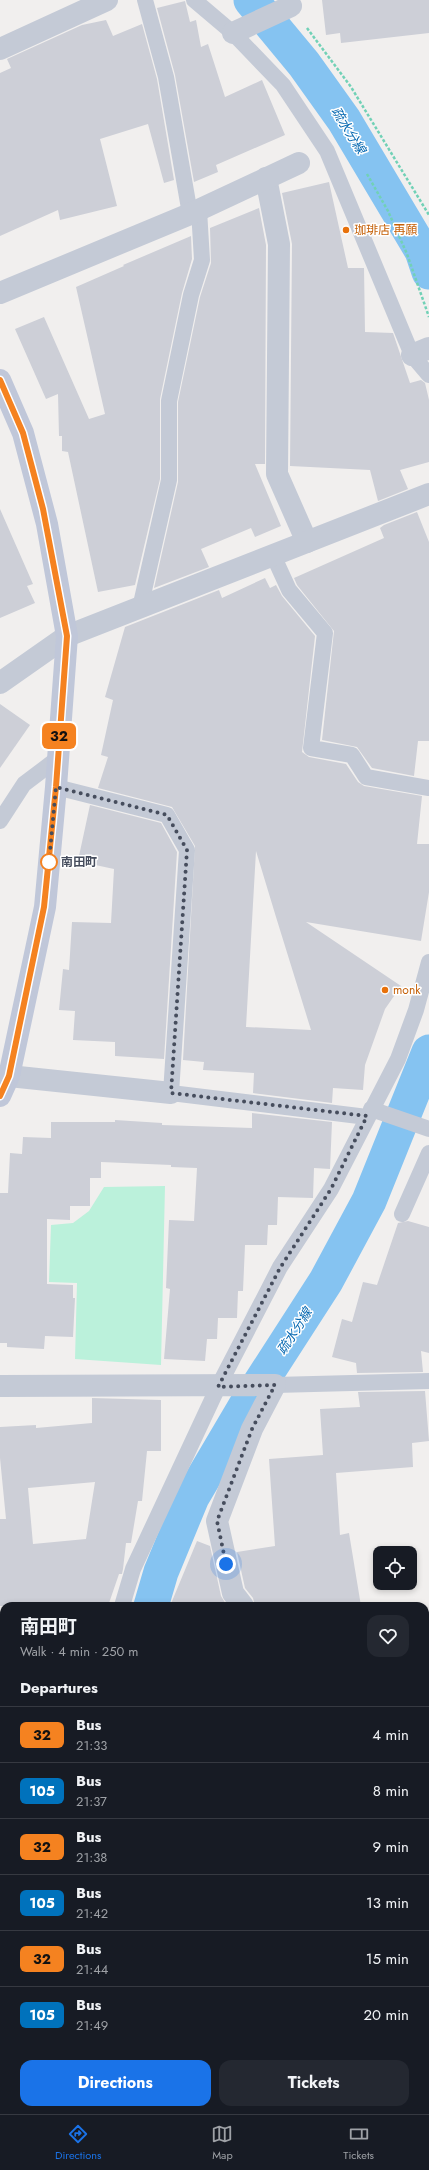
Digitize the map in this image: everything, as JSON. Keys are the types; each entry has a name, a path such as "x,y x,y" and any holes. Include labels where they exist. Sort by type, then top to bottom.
{"street":[{"path":"0,49 107,0"},
{"path":"233,34 286,8"},
{"path":"0,293 194,212 299,163"},
{"path":"266,178 279,244 277,474 307,542"},
{"path":"0,380 23,433 43,509 67,636 56,787 44,907 2,1090 171,1093"},
{"path":"0,683 67,636 429,494"},
{"path":"0,1386 218,1387 271,1385 252,1429 217,1521 233,1593 240,1602"}],"lane":[{"path":"140,608 170,480 169,401 191,294 202,260 194,212 166,77 145,0"},
{"path":"194,0 233,34 283,85 327,151 421,352 429,375"},
{"path":"273,555 289,590 325,633 310,748 352,755 366,777 429,788"},
{"path":"0,821 24,784 57,759"},
{"path":"56,787 167,815 187,850 171,1093 374,1113 428,1129"},
{"path":"123,1602 133,1569 218,1387 280,1268 331,1189 374,1113 398,1059 416,1010 429,962"},
{"path":"402,1214 429,1153"},
{"path":"271,1385 429,1381"}],"path":[{"path":"286,8 351,87 429,215"}],"green space":[{"path":"165,1186 161,1365 75,1359 77,1283 49,1282 51,1225 73,1223 89,1211 104,1187"}],"building":[{"path":"322,0 429,0 429,33 341,43 340,33 326,35"},
{"path":"185,1 190,22 196,20 201,47 208,44 225,97 262,80 285,135 216,165 218,172 194,182 175,75 157,8"},
{"path":"106,20 113,36 142,24 157,79 174,180 164,183 148,124 100,139 117,206 60,220 58,210 0,236 0,73 11,68 7,59 82,25"},
{"path":"329,182 348,268 364,268 365,332 393,333 410,383 421,380 425,383 429,400 429,462 400,470 408,489 378,501 370,470 290,466 292,244 282,193"},
{"path":"259,208 266,245 265,464 255,464 281,526 255,537 251,528 201,549 209,567 154,588 178,482 178,402 200,297 211,263 210,228"},
{"path":"191,236 192,259 182,293 160,399 160,479 135,585 98,592 68,452 62,451 62,436 59,436 58,394 46,399 15,329 44,317 89,419 105,414 76,287"},
{"path":"0,509 33,584 27,586 35,603 0,618"},
{"path":"417,512 429,542 429,741 418,741 414,776 372,768 357,747 322,740 334,631 297,585 294,578 384,538 380,528"},
{"path":"265,578 270,588 276,585 282,596 315,636 302,752 309,757 346,764 358,782 364,786 422,796 417,844 429,844 429,892 421,941 306,922 401,986 385,1009 365,1065 363,1090 333,1088 332,1103 253,1093 254,1073 203,1070 204,1062 183,1060 195,846 172,807 98,788 108,757 101,755 113,700 105,697 125,627 219,590 222,598","holes":["256,851 311,1030 246,1027"]},
{"path":"0,704 30,725 0,768"},
{"path":"90,805 161,823 177,852 164,1059 115,1056 115,1042 73,1040 75,1011 59,1010 63,969 69,970 72,922 111,923 114,869 86,863 87,858 79,856"},
{"path":"252,1113 332,1122 330,1169 314,1168 313,1198 278,1197 277,1225 268,1225 267,1245 245,1245 243,1291 238,1291 237,1318 218,1318 217,1339 207,1339 205,1361 164,1359 170,1289 166,1288 169,1220 194,1221 197,1168 171,1167 171,1165 101,1162 101,1178 90,1178 90,1206 70,1206 70,1220 47,1219 47,1284 73,1285 73,1298 75,1298 73,1337 45,1336 44,1349 7,1347 7,1343 0,1343 0,1193 8,1193 10,1153 22,1154 23,1137 51,1138 51,1122 115,1122 115,1120 162,1123 162,1125 252,1128"},
{"path":"408,1221 429,1227 429,1353 421,1351 423,1372 357,1373 356,1363 332,1357 342,1319 352,1322 363,1282 377,1285 398,1223"},
{"path":"425,1391 429,1441 412,1443 413,1467 336,1473 340,1535 349,1533 360,1602 254,1602 253,1598 245,1588 237,1552 275,1546 269,1459 323,1455 320,1409 360,1407 358,1392"},
{"path":"92,1398 161,1400 161,1451 147,1451 142,1501 138,1501 131,1543 126,1543 122,1574 119,1574 109,1602 0,1602 0,1519 6,1519 0,1458 0,1427 36,1425 36,1428 92,1423","holes":["95,1482 86,1539 33,1544 28,1488"]},
{"path":"197,1541 210,1546 221,1596 225,1602 172,1602"}],"waterway":[{"name":"疏水分線","path":"251,0 304,64 344,120 422,251 429,272"},
{"name":"疏水分線","path":"152,1602 161,1572 192,1497 248,1402 326,1281 369,1201 429,1052"}],"bus line":[{"name":"32","path":"0,380 23,433 47,524 67,636 56,787 44,907 9,1076 0,1096"}],"place":[{"name":"珈琲店 再願","path":"346,230"},
{"name":"南田町","path":"49,862"},
{"name":"monk","path":"385,990"}],"route":[{"path":"49,862 56,787 167,815 187,850 171,1093 367,1116 331,1189 280,1268 218,1387 275,1385 252,1429 217,1521 226,1564"}]}
